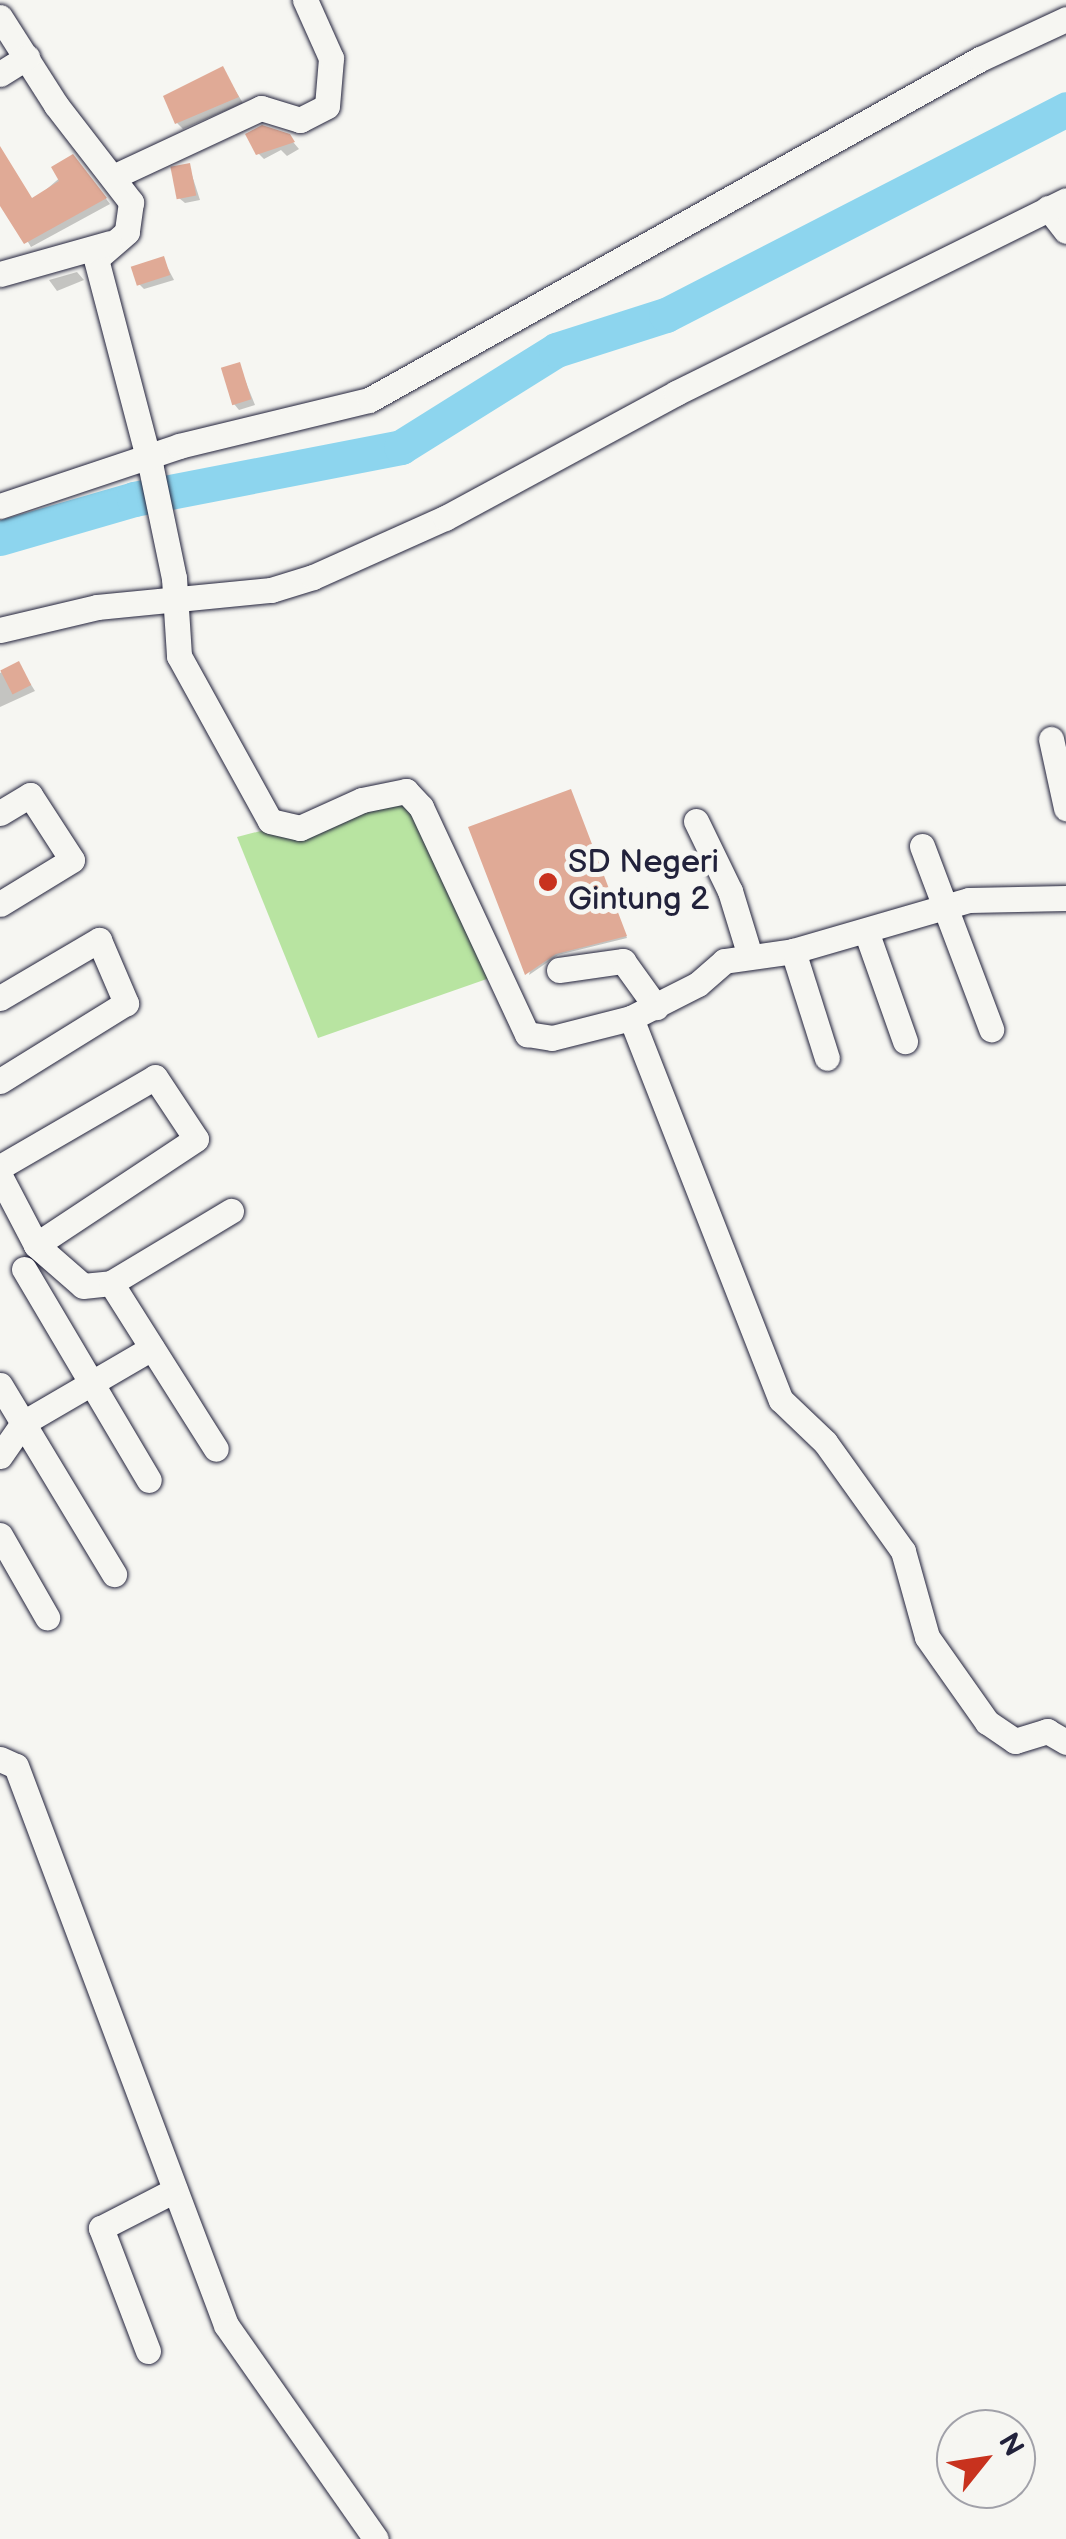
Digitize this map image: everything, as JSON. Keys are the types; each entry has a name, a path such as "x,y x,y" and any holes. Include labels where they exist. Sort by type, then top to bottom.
{"street":[{"path":"115,176 261,108 272,106 300,120 324,109 334,70 304,0"},
{"path":"0,17 56,105 115,176 131,202 132,219 127,232 96,259 149,462 175,588 179,656 270,821 300,828 362,800 406,791 429,822 527,1034 552,1038 630,1018 656,1007 720,964 750,956 793,951 987,897 1064,906"},
{"path":"0,506 369,400 980,60 1066,19"},
{"path":"0,74 27,57"},
{"path":"0,630 175,588 271,590 364,556 1057,204 1066,231"},
{"path":"0,274 110,243"},
{"path":"1052,740 1066,808"},
{"path":"0,813 30,794 72,860 0,904"},
{"path":"696,821 730,891 750,956"},
{"path":"922,846 991,1030"},
{"path":"866,931 905,1041"},
{"path":"0,998 100,940 126,1003 0,1081"},
{"path":"793,951 827,1058"},
{"path":"559,970 623,961 656,1007"},
{"path":"630,1018 780,1400 825,1442 903,1551 927,1637 987,1722 1016,1741 1064,1734"},
{"path":"0,1168 155,1077 196,1139 36,1245"},
{"path":"0,1176 36,1245 83,1286 111,1283 231,1211"},
{"path":"24,1268 150,1480"},
{"path":"111,1283 216,1449"},
{"path":"0,1456 23,1424 152,1348"},
{"path":"0,1385 114,1574"},
{"path":"0,1535 48,1617"},
{"path":"0,1759 16,1766 226,2325 376,2539"},
{"path":"148,2352 101,2228 175,2190"}],"green space":[{"path":"420,790 504,973 318,1038 237,837"}],"building":[{"path":"223,66 239,97 175,124 163,96"},
{"path":"262,125 290,134 295,142 256,155 245,134"},
{"path":"0,146 32,198 59,181 51,167 73,154 107,198 24,244 0,206"},
{"path":"190,163 196,195 177,199 170,167"},
{"path":"164,256 170,275 137,286 131,267"},
{"path":"240,362 251,399 232,405 221,368"},
{"path":"19,661 31,685 13,695 0,671"},
{"name":"SD Negeri Gintung 2","path":"571,789 627,936 556,954 525,975 468,827"}],"waterway":[{"path":"0,538 134,499 401,447 556,350 666,315 1066,109"}],"place":[{"name":"SD Negeri Gintung 2","path":"548,882"}]}
